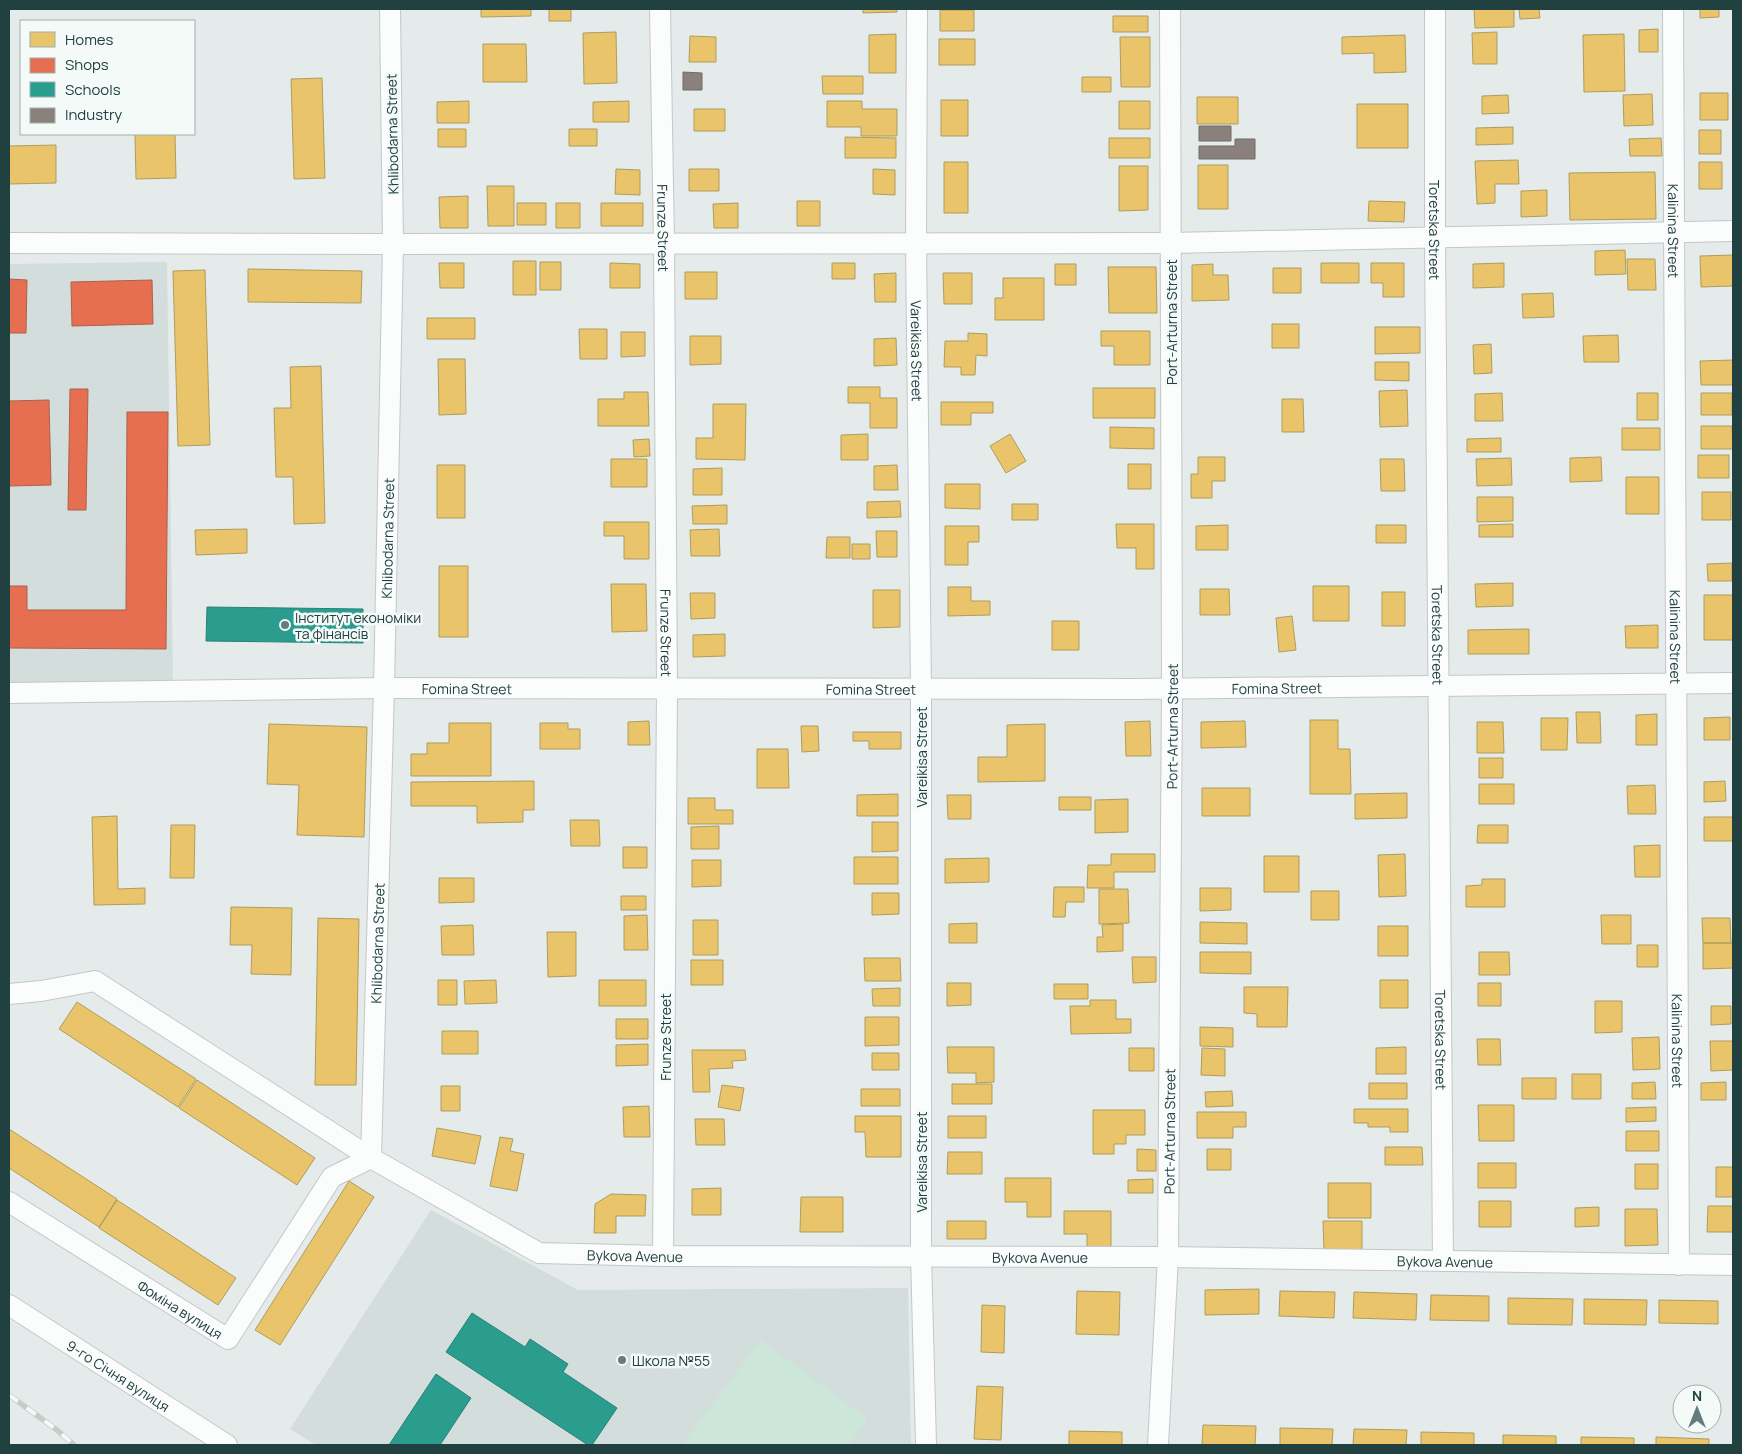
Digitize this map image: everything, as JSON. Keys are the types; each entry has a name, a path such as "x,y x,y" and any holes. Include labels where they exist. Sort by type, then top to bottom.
{"street":[{"name":"Khlibodarna Street","path":"371,1158 384,688 393,244 390,9"},
{"name":"Frunze Street","path":"660,9 664,243 667,689 664,1256"},
{"name":"Vareikisa Street","path":"917,9 916,243 922,689 920,1256 926,1445"},
{"name":"Port-Arturna Street","path":"1158,1445 1168,1257 1172,688 1170,9"},
{"name":"Toretska Street","path":"1435,9 1443,1261"},
{"name":"Kalinina Street","path":"1673,9 1679,1264"},
{"path":"9,242 393,244 1171,243 1733,232"},
{"name":"Fomina Street","path":"9,693 384,688 922,689 1733,683"},
{"name":"Bykova Avenue","path":"9,994 41,991 94,981 371,1158 539,1253 664,1256 1168,1257 1733,1265"},
{"name":"Фоміна вулиця","path":"9,1202 228,1339 332,1177 371,1158"},
{"name":"9-го Січня вулиця","path":"9,1305 227,1445"}],"shaded area":[{"path":"167,262 173,686 9,689 9,264"},
{"name":"Школа №55","path":"431,1210 578,1290 908,1288 911,1445 316,1445 290,1429"}],"green space":[{"path":"761,1340 868,1419 848,1445 682,1445"}],"building: Homes":[{"path":"481,9 531,9 531,16 481,17"},
{"path":"549,9 571,9 571,21 549,21"},
{"path":"863,9 897,9 897,12 863,13"},
{"path":"1474,9 1514,9 1514,27 1475,28"},
{"path":"1519,9 1539,9 1540,18 1520,19"},
{"path":"1700,9 1719,9 1719,17 1700,18"},
{"path":"940,10 974,10 974,31 940,31"},
{"path":"1113,16 1148,16 1148,32 1113,32"},
{"path":"1658,29 1658,52 1639,52 1639,30"},
{"path":"616,32 617,83 584,84 583,33"},
{"path":"1497,32 1497,64 1473,64 1472,33"},
{"path":"896,34 896,73 869,73 869,35"},
{"path":"1624,34 1625,91 1584,92 1583,35"},
{"path":"1405,35 1406,72 1374,73 1374,53 1342,54 1342,37"},
{"path":"690,36 716,37 716,62 689,62"},
{"path":"1120,37 1150,37 1150,87 1121,87"},
{"path":"939,39 975,39 975,65 939,65"},
{"path":"483,44 526,44 527,82 483,82"},
{"path":"822,76 863,76 863,94 823,94"},
{"path":"1082,77 1111,77 1111,92 1082,92"},
{"path":"322,78 325,178 294,179 291,79"},
{"path":"1700,93 1728,93 1728,120 1700,120"},
{"path":"1652,94 1653,125 1624,126 1623,95"},
{"path":"1508,95 1509,113 1482,114 1482,96"},
{"path":"1197,97 1238,97 1238,124 1197,124"},
{"path":"941,100 968,100 968,136 941,136"},
{"path":"469,101 469,123 437,123 437,102"},
{"path":"629,101 629,122 593,122 593,102"},
{"path":"827,101 862,101 862,109 897,109 897,136 861,136 861,127 827,127"},
{"path":"1119,101 1150,101 1150,129 1119,129"},
{"path":"1357,104 1408,104 1408,148 1357,148"},
{"path":"694,109 725,109 725,131 694,131"},
{"path":"1513,127 1513,144 1476,145 1476,128"},
{"path":"438,129 466,129 466,147 438,147"},
{"path":"569,129 597,129 597,146 569,146"},
{"path":"1699,130 1721,130 1721,154 1699,154"},
{"path":"135,135 175,135 176,178 136,179"},
{"path":"845,137 896,138 896,158 845,158"},
{"path":"1109,138 1150,138 1150,158 1109,158"},
{"path":"1661,138 1662,156 1630,156 1629,139"},
{"path":"56,145 56,183 9,184 9,146"},
{"path":"1518,160 1519,184 1495,184 1495,203 1477,204 1475,161"},
{"path":"944,162 968,162 968,213 944,213"},
{"path":"1699,162 1722,162 1722,189 1699,189"},
{"path":"1198,165 1228,165 1228,209 1198,209"},
{"path":"1119,166 1148,166 1148,210 1119,211"},
{"path":"616,169 640,170 640,195 615,194"},
{"path":"689,169 719,169 719,191 689,191"},
{"path":"873,169 895,170 895,195 873,194"},
{"path":"1655,172 1656,219 1570,220 1569,173"},
{"path":"487,186 514,186 514,226 488,226"},
{"path":"1547,190 1547,216 1521,217 1521,191"},
{"path":"468,196 468,228 440,228 439,197"},
{"path":"797,201 820,201 820,226 797,226"},
{"path":"1369,201 1405,202 1404,222 1368,221"},
{"path":"517,203 546,203 546,225 517,225"},
{"path":"556,203 580,203 580,228 556,228"},
{"path":"601,203 643,203 643,226 601,226"},
{"path":"738,203 738,228 714,228 713,204"},
{"path":"1625,250 1626,274 1595,275 1595,251"},
{"path":"1733,255 1733,286 1701,287 1700,256"},
{"path":"1627,259 1655,259 1656,290 1628,290"},
{"path":"513,261 536,261 536,295 513,295"},
{"path":"540,262 561,262 561,290 540,290"},
{"path":"439,263 464,263 464,288 440,288"},
{"path":"610,263 640,264 640,288 610,288"},
{"path":"832,263 855,263 855,279 832,279"},
{"path":"1321,263 1359,263 1359,283 1321,283"},
{"path":"1371,263 1404,263 1404,297 1383,297 1383,283 1371,283"},
{"path":"1504,263 1504,287 1473,288 1473,264"},
{"path":"1055,264 1076,264 1076,285 1055,285"},
{"path":"1213,264 1213,275 1228,275 1229,300 1192,301 1192,265"},
{"path":"1108,267 1156,267 1157,313 1109,313"},
{"path":"1273,268 1301,268 1301,293 1273,293"},
{"path":"248,269 362,271 361,303 248,302"},
{"path":"205,270 210,445 178,446 173,271"},
{"path":"685,272 717,272 717,299 685,299"},
{"path":"896,273 896,302 875,302 874,274"},
{"path":"943,273 972,273 972,304 944,304"},
{"path":"1003,278 1044,278 1044,320 995,320 995,298 1003,298"},
{"path":"1553,293 1554,317 1523,318 1522,294"},
{"path":"427,318 475,318 475,339 427,339"},
{"path":"1272,324 1299,324 1299,348 1272,348"},
{"path":"1375,327 1420,327 1420,353 1375,354"},
{"path":"579,329 607,329 607,359 580,359"},
{"path":"1101,331 1150,331 1150,365 1114,365 1114,346 1101,346"},
{"path":"621,332 645,332 645,356 621,357"},
{"path":"968,333 987,334 987,356 976,355 975,375 961,375 961,367 944,367 945,341 968,341"},
{"path":"1618,335 1619,362 1584,362 1583,336"},
{"path":"690,336 721,336 721,364 690,365"},
{"path":"896,338 897,365 874,366 874,339"},
{"path":"1491,344 1492,373 1474,374 1473,345"},
{"path":"438,359 465,359 466,414 439,415"},
{"path":"1733,360 1733,385 1701,385 1700,361"},
{"path":"1375,362 1409,362 1409,381 1375,380"},
{"path":"321,366 325,523 294,524 293,477 276,477 274,408 291,408 290,367"},
{"path":"848,387 880,387 880,398 897,398 897,428 870,428 870,403 848,403"},
{"path":"1093,388 1155,388 1155,418 1093,418"},
{"path":"1407,390 1408,426 1380,427 1379,391"},
{"path":"624,392 648,392 649,426 598,426 598,399 624,399"},
{"path":"1502,393 1503,421 1475,421 1475,394"},
{"path":"1637,393 1658,393 1658,420 1637,420"},
{"path":"1701,393 1732,393 1732,415 1701,415"},
{"path":"1282,399 1303,399 1304,432 1282,432"},
{"path":"941,402 993,402 993,413 971,413 971,425 941,425"},
{"path":"713,404 746,404 745,460 696,459 696,438 713,438"},
{"path":"1701,426 1732,426 1733,449 1701,449"},
{"path":"1110,427 1154,428 1154,449 1110,448"},
{"path":"1622,428 1660,428 1660,450 1622,450"},
{"path":"868,434 868,460 841,460 841,435"},
{"path":"1010,434 1026,461 1006,473 990,446"},
{"path":"1501,438 1501,452 1467,452 1467,439"},
{"path":"649,439 650,456 634,457 633,440"},
{"path":"1698,455 1729,455 1729,478 1698,478"},
{"path":"1198,457 1225,457 1225,481 1212,481 1212,498 1191,498 1191,474 1198,474"},
{"path":"1601,457 1602,481 1570,482 1570,458"},
{"path":"1511,458 1512,485 1477,486 1476,459"},
{"path":"611,459 647,459 647,487 611,487"},
{"path":"1380,459 1404,459 1405,491 1381,491"},
{"path":"1128,464 1151,464 1151,489 1128,489"},
{"path":"437,465 465,465 465,518 437,518"},
{"path":"897,465 898,490 874,490 874,466"},
{"path":"722,468 722,495 693,495 693,469"},
{"path":"1626,477 1659,477 1659,514 1626,514"},
{"path":"945,484 980,484 980,509 945,508"},
{"path":"1702,492 1731,492 1731,520 1702,520"},
{"path":"1477,497 1513,497 1513,521 1477,522"},
{"path":"900,501 901,517 867,518 867,502"},
{"path":"1012,504 1038,504 1038,520 1012,520"},
{"path":"727,505 727,524 693,524 692,506"},
{"path":"604,522 649,522 649,559 624,559 624,536 604,536"},
{"path":"1116,524 1154,524 1154,569 1136,569 1136,548 1117,548"},
{"path":"1513,524 1513,537 1479,537 1479,525"},
{"path":"1228,525 1228,550 1196,550 1196,526"},
{"path":"1376,525 1406,525 1406,543 1376,543"},
{"path":"945,526 979,526 979,542 968,542 968,565 945,565"},
{"path":"247,529 247,553 196,555 195,530"},
{"path":"719,529 720,556 691,556 690,530"},
{"path":"876,531 897,531 897,557 877,557"},
{"path":"827,537 850,537 850,558 826,558"},
{"path":"852,544 870,544 870,559 852,559"},
{"path":"1732,563 1732,581 1708,581 1707,564"},
{"path":"439,566 468,566 468,637 439,637"},
{"path":"1513,583 1513,606 1476,607 1475,584"},
{"path":"611,584 646,584 647,631 612,632"},
{"path":"1313,586 1349,586 1349,621 1313,621"},
{"path":"948,587 971,587 971,601 990,601 990,615 948,616"},
{"path":"1200,589 1229,589 1230,615 1200,615"},
{"path":"873,590 900,590 900,627 873,628"},
{"path":"1382,592 1405,592 1405,626 1382,626"},
{"path":"690,593 715,593 715,618 691,619"},
{"path":"1704,595 1733,595 1733,640 1704,640"},
{"path":"1292,616 1296,650 1279,652 1276,618"},
{"path":"1052,621 1079,621 1079,650 1052,650"},
{"path":"1658,625 1658,648 1626,648 1625,626"},
{"path":"1529,629 1529,654 1468,654 1468,630"},
{"path":"725,634 725,656 693,657 693,635"},
{"path":"1576,712 1600,712 1601,743 1577,743"},
{"path":"1657,714 1657,745 1636,745 1636,715"},
{"path":"1730,717 1730,740 1704,740 1704,718"},
{"path":"1541,718 1568,718 1567,750 1541,750"},
{"path":"1310,720 1338,720 1338,749 1350,749 1351,794 1310,794"},
{"path":"649,721 650,745 628,745 628,722"},
{"path":"1150,721 1151,756 1126,756 1125,722"},
{"path":"1245,721 1246,747 1201,748 1201,722"},
{"path":"1477,722 1503,722 1504,753 1477,753"},
{"path":"449,723 491,723 491,776 411,776 411,754 427,754 427,743 449,743"},
{"path":"540,723 568,723 568,729 580,729 580,749 540,749"},
{"path":"269,724 367,727 364,837 297,835 299,785 267,784"},
{"path":"1045,724 1045,781 978,782 978,757 1007,757 1007,725"},
{"path":"801,726 818,726 819,751 802,752"},
{"path":"853,732 901,732 901,749 869,749 869,741 853,741"},
{"path":"757,749 788,749 789,788 757,788"},
{"path":"1479,758 1503,758 1503,778 1479,778"},
{"path":"534,781 534,810 523,810 523,822 477,823 477,806 411,806 411,782"},
{"path":"1725,781 1726,801 1704,802 1704,782"},
{"path":"1479,784 1514,784 1514,804 1479,804"},
{"path":"1655,785 1656,814 1628,814 1627,786"},
{"path":"1202,788 1250,788 1250,816 1202,816"},
{"path":"1407,793 1407,818 1355,819 1355,794"},
{"path":"898,794 898,816 857,816 857,795"},
{"path":"947,795 971,795 971,819 948,819"},
{"path":"1059,797 1091,797 1091,810 1059,810"},
{"path":"688,798 715,798 715,810 733,810 733,824 688,824"},
{"path":"1128,799 1128,832 1095,833 1095,800"},
{"path":"117,816 118,889 145,888 145,904 94,905 92,817"},
{"path":"1704,817 1733,817 1733,841 1704,841"},
{"path":"570,820 599,820 600,846 571,846"},
{"path":"872,822 898,822 898,851 872,852"},
{"path":"171,825 195,825 194,878 170,878"},
{"path":"1478,825 1508,825 1508,843 1477,843"},
{"path":"719,826 719,849 691,849 691,827"},
{"path":"1660,845 1660,877 1635,877 1634,846"},
{"path":"623,847 647,847 647,868 623,868"},
{"path":"1111,854 1155,854 1155,872 1114,872 1114,888 1087,888 1088,865 1111,865"},
{"path":"1405,854 1406,896 1379,897 1378,855"},
{"path":"1264,856 1299,856 1299,892 1264,892"},
{"path":"854,857 898,857 898,884 854,884"},
{"path":"989,858 989,882 945,883 945,859"},
{"path":"692,860 721,860 721,886 692,887"},
{"path":"439,878 474,878 474,902 439,903"},
{"path":"1482,879 1505,879 1505,907 1466,907 1466,886 1482,885"},
{"path":"1054,887 1084,887 1084,902 1066,902 1065,917 1053,917"},
{"path":"1200,888 1231,888 1231,910 1200,911"},
{"path":"1099,889 1128,889 1129,923 1099,924"},
{"path":"1311,891 1339,891 1339,920 1311,920"},
{"path":"872,893 899,893 899,914 872,915"},
{"path":"621,896 646,896 646,910 621,910"},
{"path":"231,907 292,908 291,975 251,974 252,945 230,945"},
{"path":"647,915 648,950 624,950 624,916"},
{"path":"1601,915 1631,915 1631,944 1602,944"},
{"path":"318,918 359,919 356,1085 315,1085"},
{"path":"1702,918 1730,918 1731,943 1703,943"},
{"path":"693,920 718,920 718,955 693,955"},
{"path":"1200,922 1247,923 1247,944 1200,943"},
{"path":"977,923 977,943 949,943 949,924"},
{"path":"1123,924 1123,951 1097,952 1097,937 1103,937 1102,925"},
{"path":"473,925 474,955 442,955 441,926"},
{"path":"1378,926 1408,926 1408,956 1378,956"},
{"path":"547,932 576,932 576,976 548,977"},
{"path":"1703,943 1733,943 1733,968 1703,969"},
{"path":"1637,945 1658,945 1658,967 1637,967"},
{"path":"1200,952 1251,952 1251,974 1200,973"},
{"path":"1479,952 1509,952 1510,975 1479,975"},
{"path":"1132,957 1156,957 1156,982 1133,983"},
{"path":"864,958 900,958 901,981 865,981"},
{"path":"691,960 723,960 723,985 691,985"},
{"path":"438,980 457,980 457,1005 438,1005"},
{"path":"496,980 497,1003 465,1004 464,981"},
{"path":"599,980 646,980 646,1006 599,1006"},
{"path":"1380,980 1408,980 1408,1008 1380,1008"},
{"path":"947,983 971,983 971,1005 947,1006"},
{"path":"1478,983 1501,983 1501,1006 1478,1006"},
{"path":"1054,984 1088,984 1088,999 1054,999"},
{"path":"1244,987 1288,987 1287,1027 1257,1027 1257,1014 1244,1013"},
{"path":"900,988 900,1006 873,1006 872,989"},
{"path":"1090,1000 1116,1000 1116,1019 1131,1019 1131,1033 1071,1034 1070,1006 1090,1006"},
{"path":"1595,1001 1622,1001 1622,1032 1595,1033"},
{"path":"77,1002 196,1079 178,1107 59,1029"},
{"path":"1711,1006 1731,1006 1731,1024 1711,1025"},
{"path":"865,1017 899,1017 899,1045 865,1046"},
{"path":"616,1019 648,1019 648,1039 616,1039"},
{"path":"1200,1027 1233,1028 1233,1047 1200,1046"},
{"path":"442,1031 478,1031 478,1054 442,1054"},
{"path":"1659,1037 1660,1069 1633,1070 1632,1038"},
{"path":"1477,1039 1500,1039 1501,1065 1478,1065"},
{"path":"1710,1041 1733,1041 1733,1070 1711,1071"},
{"path":"648,1044 648,1065 616,1066 616,1045"},
{"path":"947,1047 994,1047 994,1082 976,1083 976,1073 948,1073"},
{"path":"1406,1047 1406,1074 1376,1074 1376,1048"},
{"path":"1129,1048 1154,1048 1154,1071 1129,1071"},
{"path":"1202,1048 1225,1049 1225,1076 1201,1075"},
{"path":"692,1050 745,1050 746,1060 732,1061 733,1068 709,1069 710,1092 693,1092"},
{"path":"872,1053 899,1053 899,1070 872,1070"},
{"path":"1572,1074 1601,1074 1601,1099 1572,1099"},
{"path":"1522,1078 1556,1078 1556,1099 1522,1099"},
{"path":"197,1080 315,1158 297,1185 179,1108"},
{"path":"1655,1082 1656,1099 1632,1099 1632,1083"},
{"path":"1726,1082 1726,1100 1701,1100 1701,1083"},
{"path":"1369,1083 1407,1083 1407,1099 1369,1099"},
{"path":"952,1084 992,1084 992,1104 952,1104"},
{"path":"722,1085 744,1088 740,1111 718,1107"},
{"path":"441,1086 460,1086 460,1111 441,1111"},
{"path":"861,1089 900,1089 900,1106 861,1106"},
{"path":"1232,1091 1233,1106 1206,1107 1205,1092"},
{"path":"1478,1105 1514,1105 1514,1141 1479,1141"},
{"path":"649,1106 650,1137 624,1137 623,1107"},
{"path":"1656,1107 1656,1121 1626,1122 1626,1108"},
{"path":"1354,1109 1408,1109 1408,1132 1390,1132 1390,1127 1368,1127 1368,1123 1354,1123"},
{"path":"1093,1110 1145,1110 1145,1135 1126,1135 1126,1144 1114,1144 1114,1154 1093,1154"},
{"path":"1197,1112 1246,1112 1246,1127 1233,1127 1233,1138 1197,1138"},
{"path":"855,1116 901,1116 901,1157 866,1157 865,1132 855,1132"},
{"path":"948,1116 986,1116 986,1138 948,1138"},
{"path":"695,1119 724,1119 725,1145 696,1145"},
{"path":"437,1128 481,1136 475,1164 432,1156"},
{"path":"9,1129 117,1199 99,1227 9,1168"},
{"path":"1626,1131 1659,1131 1659,1151 1626,1151"},
{"path":"500,1137 513,1139 510,1151 524,1154 517,1191 490,1186"},
{"path":"1385,1147 1422,1147 1423,1165 1385,1165"},
{"path":"1137,1149 1156,1150 1156,1171 1137,1171"},
{"path":"1207,1149 1231,1149 1231,1170 1207,1170"},
{"path":"948,1152 982,1152 982,1174 947,1174"},
{"path":"1478,1163 1516,1163 1516,1188 1478,1188"},
{"path":"1635,1164 1658,1164 1658,1189 1635,1189"},
{"path":"1716,1167 1733,1167 1733,1197 1716,1197"},
{"path":"1005,1178 1051,1178 1051,1217 1027,1217 1027,1202 1005,1202"},
{"path":"1153,1179 1153,1193 1128,1193 1128,1180"},
{"path":"349,1181 374,1197 280,1345 255,1330"},
{"path":"1328,1183 1371,1183 1371,1218 1328,1218"},
{"path":"721,1188 721,1215 692,1215 692,1189"},
{"path":"611,1194 646,1195 645,1216 616,1216 616,1233 594,1233 595,1204"},
{"path":"801,1197 843,1197 843,1232 800,1232"},
{"path":"117,1200 236,1278 218,1305 99,1228"},
{"path":"1479,1201 1511,1201 1511,1227 1479,1227"},
{"path":"1708,1206 1733,1206 1733,1232 1707,1232"},
{"path":"1599,1207 1599,1226 1575,1227 1575,1208"},
{"path":"1625,1209 1657,1209 1658,1245 1625,1246"},
{"path":"1064,1211 1111,1211 1111,1249 1087,1249 1087,1234 1064,1234"},
{"path":"947,1221 986,1221 986,1239 947,1239"},
{"path":"1323,1221 1362,1221 1362,1251 1324,1251"},
{"path":"1259,1289 1259,1314 1205,1315 1205,1290"},
{"path":"1077,1291 1120,1292 1119,1335 1076,1334"},
{"path":"1280,1291 1335,1292 1334,1318 1279,1316"},
{"path":"1354,1292 1417,1294 1416,1320 1353,1318"},
{"path":"1431,1295 1489,1296 1489,1321 1430,1320"},
{"path":"1508,1298 1573,1299 1572,1325 1508,1324"},
{"path":"1584,1299 1647,1300 1646,1325 1584,1324"},
{"path":"1659,1300 1718,1301 1718,1324 1659,1323"},
{"path":"982,1305 1005,1306 1004,1353 981,1352"},
{"path":"977,1386 1003,1387 1001,1440 974,1439"},
{"path":"1203,1425 1256,1426 1255,1445 1202,1445"},
{"path":"1280,1428 1333,1429 1332,1445 1280,1445"},
{"path":"1354,1429 1407,1430 1406,1445 1353,1445"},
{"path":"1069,1431 1122,1432 1122,1445 1069,1445"},
{"path":"1421,1432 1474,1433 1474,1445 1421,1445"},
{"path":"1503,1435 1556,1436 1556,1445 1503,1445"},
{"path":"1581,1437 1634,1438 1634,1445 1581,1445"},
{"path":"1656,1437 1709,1439 1709,1445 1656,1445"}],"building: Shops":[{"path":"9,279 27,280 26,333 9,333"},
{"path":"152,280 153,324 72,326 71,282"},
{"path":"70,389 88,389 86,510 68,510"},
{"path":"49,400 51,485 9,486 9,401"},
{"path":"127,412 168,412 166,649 9,648 9,586 27,586 27,610 126,610"}],"building: Schools":[{"name":"Інститут економіки та фінансів","path":"207,607 363,609 363,643 206,641"},
{"path":"472,1313 525,1347 530,1339 568,1364 563,1372 617,1408 592,1445 588,1445 446,1352"},
{"path":"436,1374 471,1398 440,1445 389,1445"}],"building: Industry":[{"path":"683,72 702,73 702,90 683,90"},
{"path":"1199,126 1231,126 1231,141 1199,141"},
{"path":"1235,139 1255,139 1255,159 1199,159 1199,146 1235,146"}],"railway":[{"path":"9,1395 57,1430 74,1445"}],"place":[{"name":"Інститут економіки та фінансів","path":"285,625"},
{"name":"Школа №55","path":"622,1360"}]}
